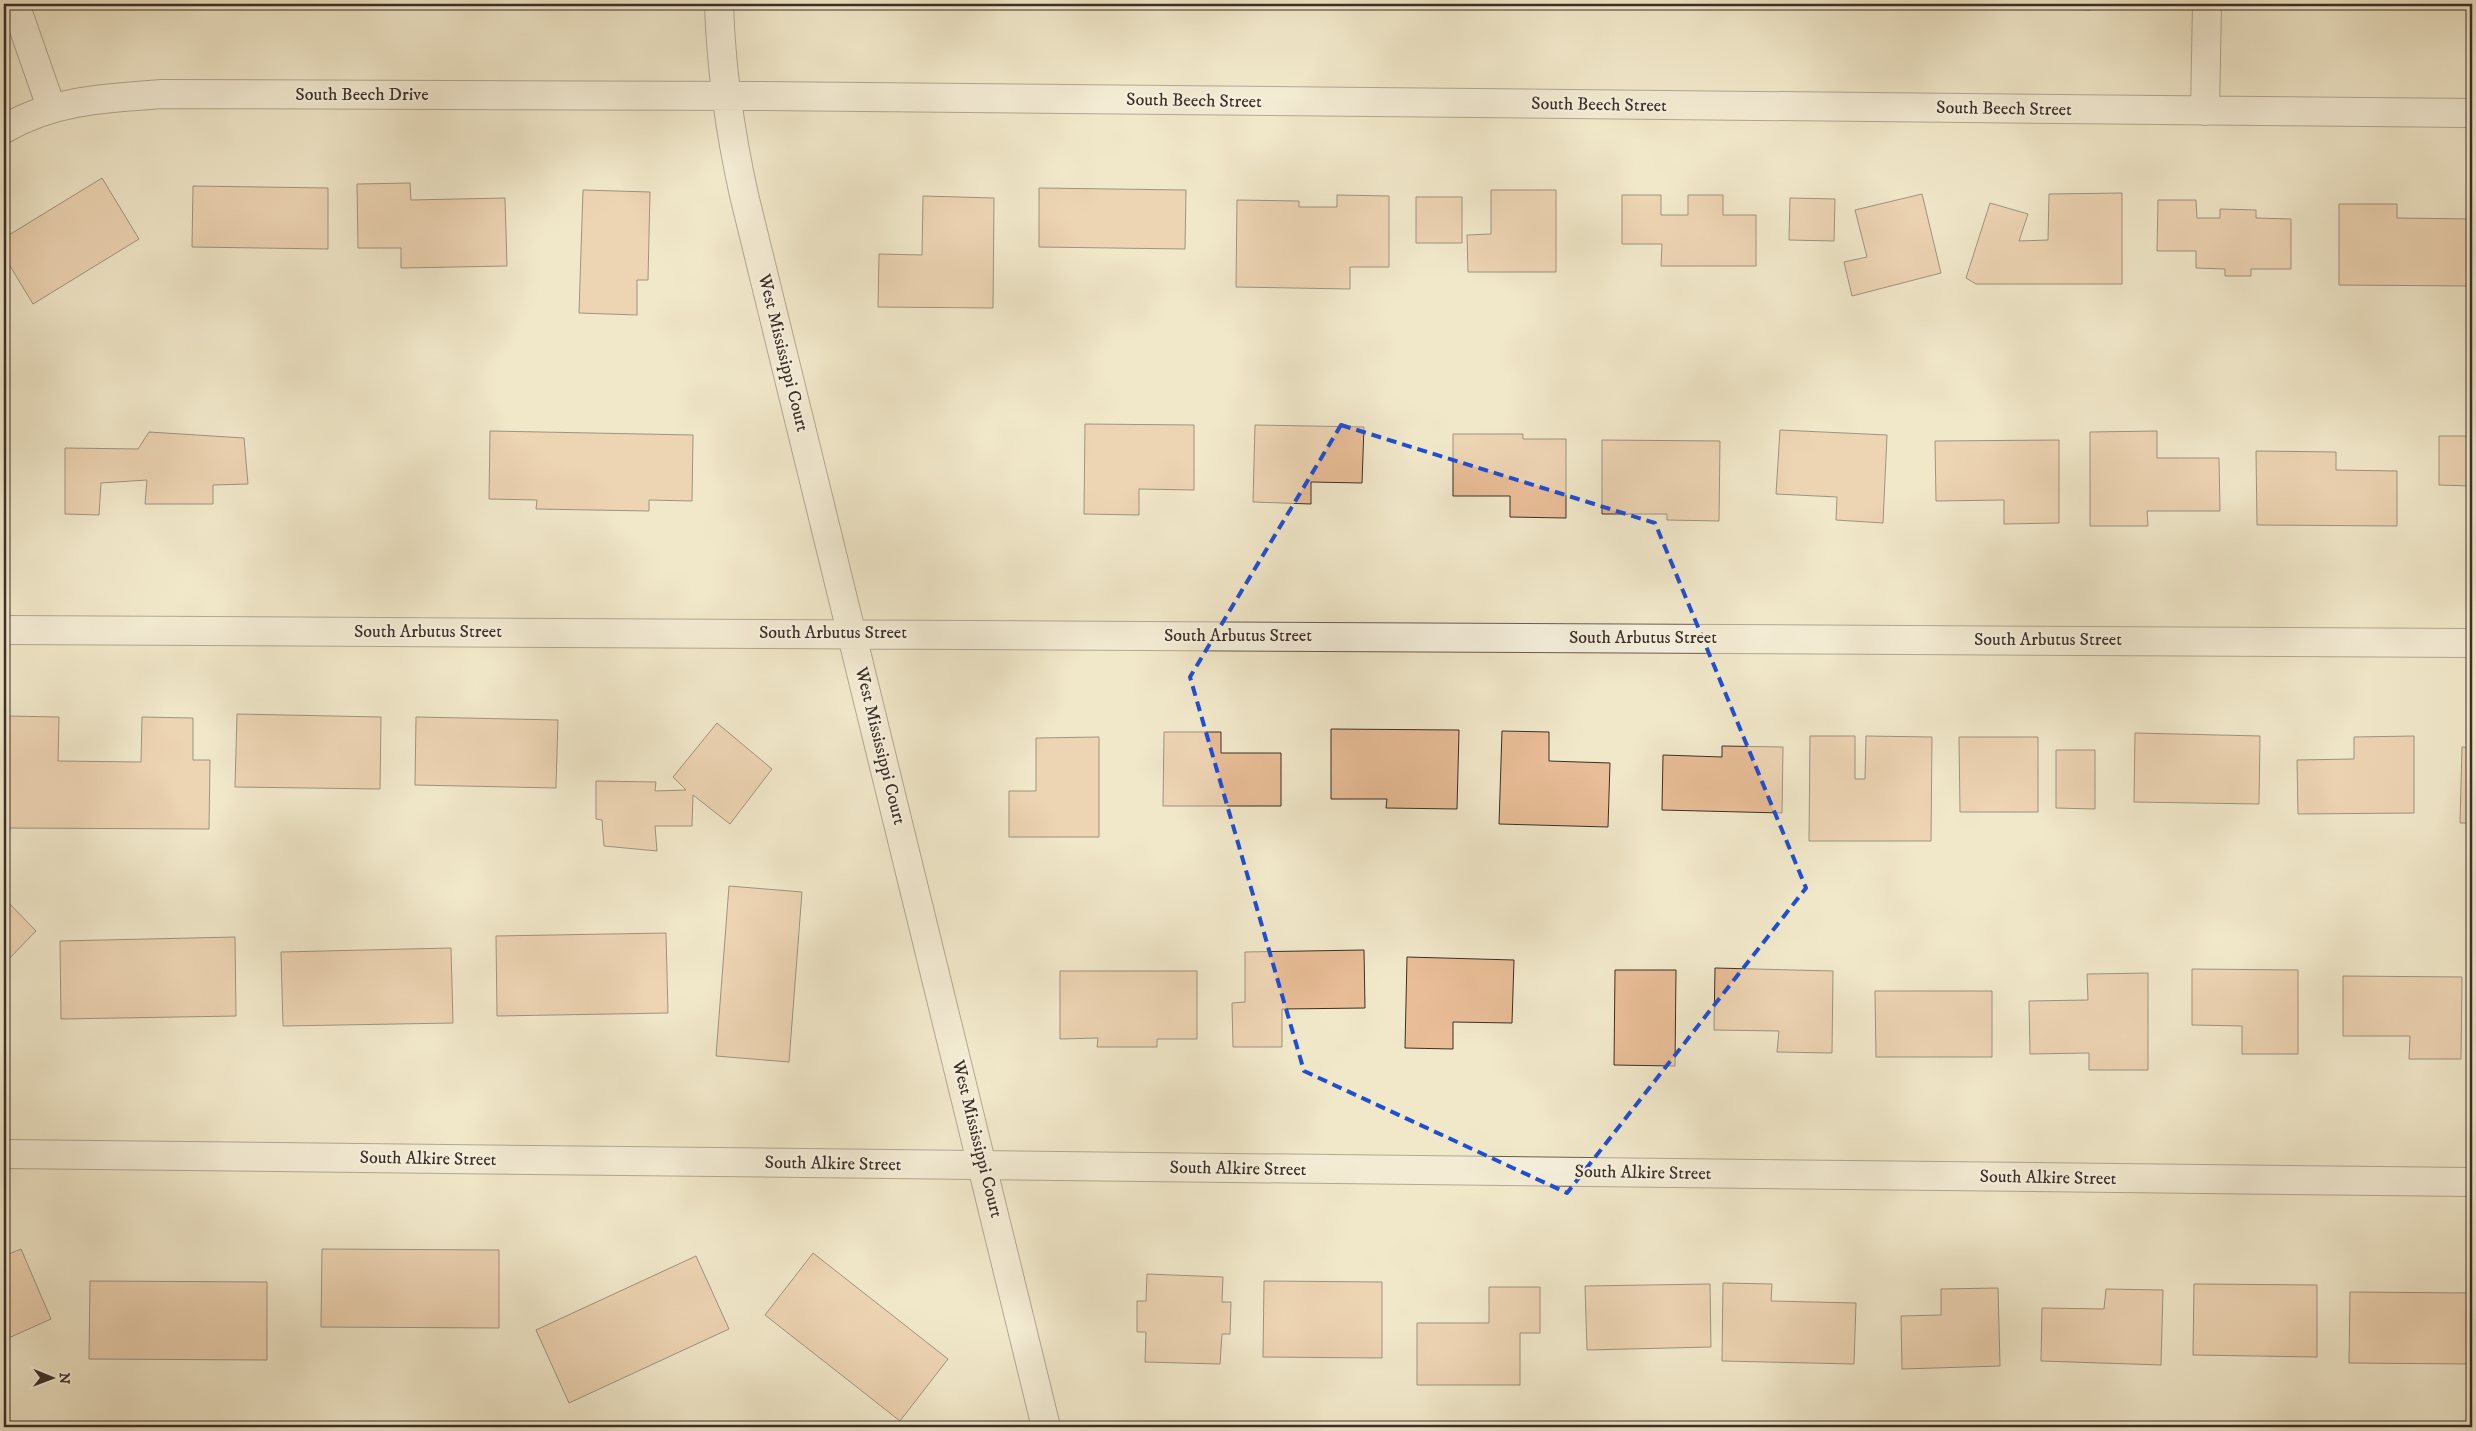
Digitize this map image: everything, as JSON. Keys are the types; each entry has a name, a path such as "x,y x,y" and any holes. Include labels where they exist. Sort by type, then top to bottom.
{"street":[{"path":"15,4 50,107"},
{"name":"West Mississippi Court","path":"719,4 725,96 732,141 744,195 1046,1427"},
{"path":"2205,111 2207,4"},
{"name":"South Beech Drive","path":"4,129 19,120 50,107 86,101 163,94 725,96"},
{"name":"South Beech Street","path":"725,96 2472,113"},
{"name":"South Arbutus Street","path":"4,630 2472,643"},
{"name":"South Alkire Street","path":"4,1154 2472,1182"}],"highlighted area":[{"path":"1341,425 1655,523 1806,888 1567,1193 1304,1071 1190,677"}],"building":[{"path":"1649,4 1725,4 1725,6 1649,6"},
{"path":"2003,4 2091,4 2091,10 2003,8"},
{"path":"2416,4 2416,7 2344,5"},
{"path":"102,178 139,239 33,304 4,256 4,238"},
{"path":"410,183 411,200 505,198 507,266 401,268 401,248 358,248 357,184"},
{"path":"193,186 328,188 328,249 192,247"},
{"path":"1039,188 1186,190 1185,249 1039,247"},
{"path":"583,190 650,192 648,280 637,280 637,315 579,313"},
{"path":"1491,190 1556,190 1556,272 1468,272 1467,235 1491,234"},
{"path":"2122,193 2122,284 1976,284 1966,278 1990,203 2028,214 2019,241 2048,240 2049,194"},
{"path":"1922,194 1941,273 1852,296 1844,262 1867,257 1855,210"},
{"path":"1337,195 1389,196 1389,267 1350,267 1350,289 1236,287 1237,200 1299,201 1299,207 1337,207"},
{"path":"1622,195 1661,195 1661,215 1688,215 1688,195 1723,195 1723,215 1756,215 1756,266 1661,266 1662,244 1622,244"},
{"path":"923,196 994,198 993,308 878,307 879,254 922,255"},
{"path":"1416,197 1462,197 1462,243 1416,243"},
{"path":"1790,198 1835,199 1834,241 1789,240"},
{"path":"2158,200 2196,200 2197,218 2220,218 2220,209 2256,210 2256,218 2291,219 2291,269 2251,269 2251,276 2225,276 2225,269 2196,268 2196,251 2157,251"},
{"path":"2339,204 2397,204 2397,218 2471,219 2471,286 2339,285"},
{"path":"1085,424 1194,425 1194,490 1139,489 1139,515 1084,514"},
{"path":"1255,425 1364,427 1362,483 1311,482 1311,504 1253,502"},
{"path":"1780,430 1887,435 1883,523 1836,520 1837,497 1776,494"},
{"path":"490,431 693,435 692,501 649,500 649,511 536,509 537,500 489,499"},
{"path":"2157,431 2157,458 2219,458 2220,511 2147,511 2148,526 2090,526 2090,432"},
{"path":"149,432 244,438 248,484 213,485 213,504 145,504 147,480 101,483 99,515 65,514 65,448 138,449"},
{"path":"1453,434 1523,434 1523,439 1566,439 1566,518 1510,517 1510,496 1453,496"},
{"path":"2439,436 2472,436 2472,486 2439,485"},
{"path":"1602,440 1720,441 1719,521 1667,520 1667,514 1602,514"},
{"path":"2059,440 2059,523 2004,524 2004,500 1936,501 1935,441"},
{"path":"2256,451 2336,452 2336,470 2397,471 2397,526 2257,525"},
{"path":"237,714 381,717 380,789 235,787"},
{"path":"7,716 59,717 58,761 141,762 142,717 193,718 193,760 210,760 209,829 6,828"},
{"path":"416,717 558,720 556,788 415,785"},
{"path":"717,723 772,769 730,824 693,795 692,826 655,826 657,851 604,846 602,820 596,819 596,781 656,782 655,791 686,790 673,777"},
{"path":"1331,729 1459,730 1457,809 1386,808 1387,799 1331,799"},
{"path":"1502,731 1549,732 1549,761 1610,763 1608,827 1499,824"},
{"path":"1164,732 1221,732 1221,753 1281,753 1281,806 1163,806"},
{"path":"2135,733 2260,736 2259,804 2134,802"},
{"path":"1810,736 1855,736 1855,779 1865,779 1866,736 1932,737 1931,841 1809,841"},
{"path":"2414,736 2414,813 2298,814 2297,760 2354,759 2354,737"},
{"path":"1099,737 1099,837 1009,837 1009,791 1036,791 1036,738"},
{"path":"1959,737 2038,737 2038,812 1960,812"},
{"path":"1722,746 1783,747 1782,813 1662,810 1663,755 1722,757"},
{"path":"2462,747 2472,748 2472,823 2460,823"},
{"path":"2056,750 2095,750 2095,809 2056,808"},
{"path":"729,886 802,892 789,1062 716,1056"},
{"path":"4,898 36,931 4,964"},
{"path":"666,933 668,1013 497,1016 496,936"},
{"path":"235,937 236,1016 61,1019 60,941"},
{"path":"451,948 453,1023 283,1026 281,952"},
{"path":"1364,950 1365,1008 1282,1009 1282,1047 1233,1047 1232,1003 1245,1002 1245,952"},
{"path":"1407,957 1514,960 1512,1023 1453,1022 1453,1049 1405,1048"},
{"path":"1715,968 1833,971 1832,1053 1777,1052 1779,1031 1714,1030"},
{"path":"2192,969 2298,970 2298,1054 2242,1054 2242,1026 2192,1025"},
{"path":"1615,970 1676,970 1675,1066 1614,1065"},
{"path":"1060,971 1197,971 1197,1039 1157,1039 1157,1047 1097,1047 1098,1038 1060,1039"},
{"path":"2148,973 2148,1070 2089,1070 2089,1053 2030,1054 2029,1001 2088,1000 2087,974"},
{"path":"2343,976 2462,977 2461,1059 2409,1059 2410,1036 2343,1036"},
{"path":"1875,991 1992,991 1992,1057 1876,1057"},
{"path":"21,1249 51,1319 4,1340 4,1256"},
{"path":"322,1249 499,1250 499,1328 321,1327"},
{"path":"813,1253 948,1359 900,1421 765,1315"},
{"path":"696,1256 729,1329 569,1403 536,1330"},
{"path":"1147,1274 1223,1277 1222,1302 1231,1302 1230,1334 1222,1334 1220,1364 1145,1362 1146,1332 1137,1332 1137,1301 1146,1301"},
{"path":"90,1281 267,1282 267,1360 89,1359"},
{"path":"1264,1281 1382,1282 1382,1358 1263,1357"},
{"path":"1723,1283 1772,1284 1771,1301 1856,1303 1854,1364 1722,1361"},
{"path":"1710,1284 1711,1347 1587,1350 1585,1286"},
{"path":"2194,1284 2317,1285 2317,1357 2193,1355"},
{"path":"1489,1287 1540,1287 1540,1333 1520,1333 1520,1385 1417,1385 1417,1323 1489,1323"},
{"path":"1998,1288 2000,1366 1902,1369 1901,1316 1941,1315 1941,1289"},
{"path":"2106,1289 2163,1290 2161,1365 2041,1361 2042,1308 2104,1309"},
{"path":"2350,1292 2472,1293 2472,1364 2349,1363"}]}
